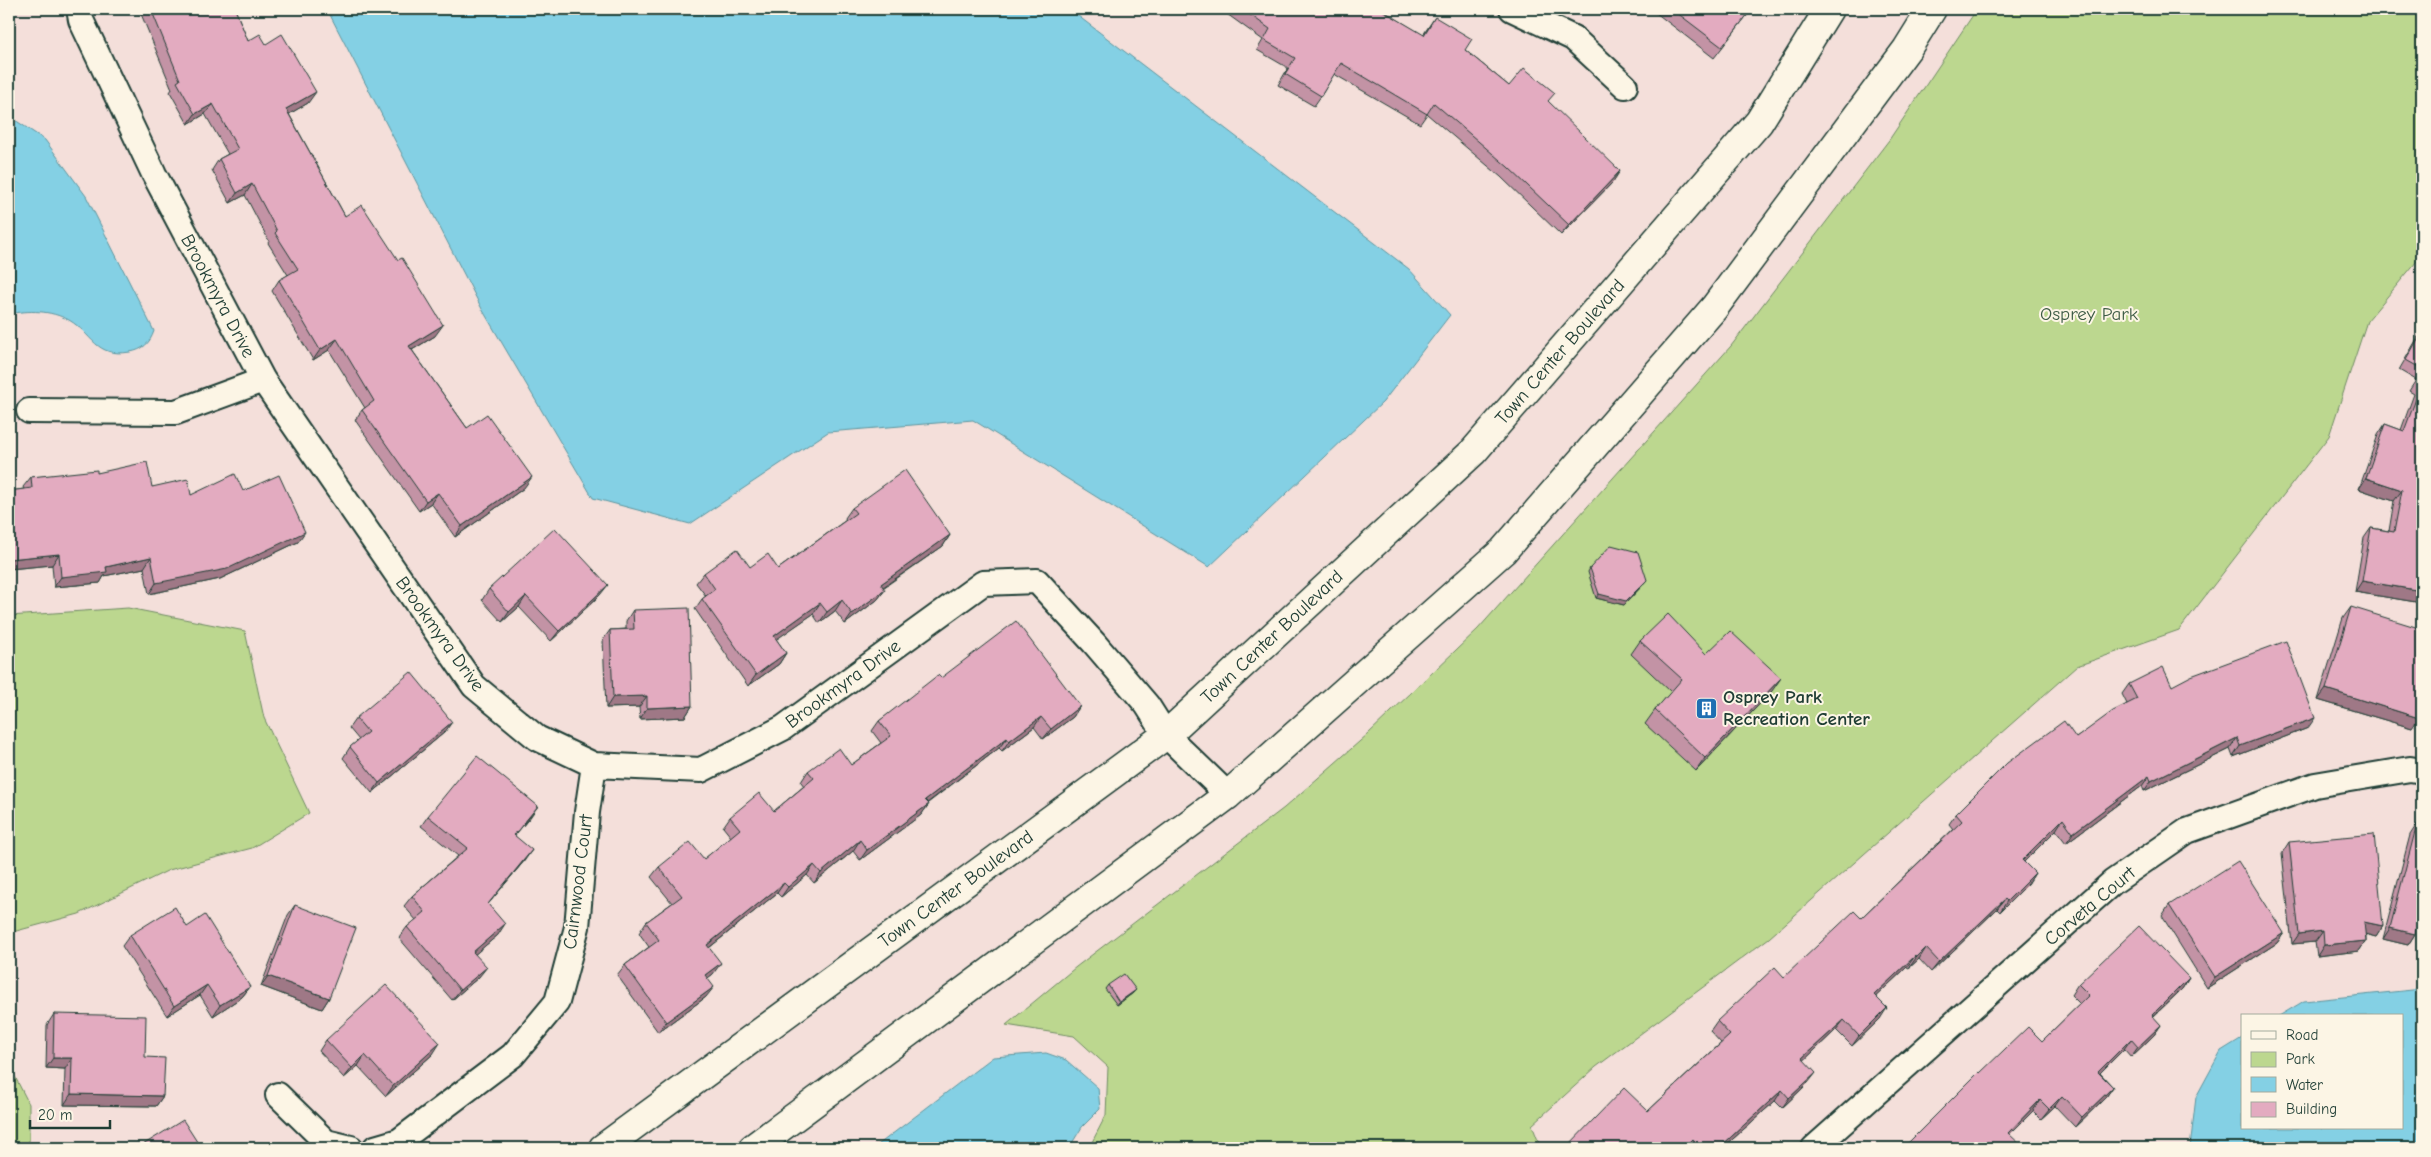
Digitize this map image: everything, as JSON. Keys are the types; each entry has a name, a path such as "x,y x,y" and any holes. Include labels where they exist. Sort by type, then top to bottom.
{"street":[{"name":"Brookmyra Drive","path":"79,9 82,20 154,174 263,380 474,686 537,738 594,765 701,770 783,728 983,583 1037,581 1094,642 1147,705 1166,736 1228,795"},
{"path":"1512,9 1573,38 1625,86"},
{"name":"Town Center Boulevard","path":"603,1148 1166,736 1473,452 1759,122 1829,9"},
{"path":"752,1148 1228,795 1503,551 1714,308 1907,50 1932,9"},
{"path":"29,411 176,412 263,380"},
{"name":"Cairnwood Court","path":"375,1148 400,1141 513,1055 557,1002 577,927 587,812 594,765"},
{"name":"Corveta Court","path":"1814,1148 2113,882 2187,831 2316,785 2410,769 2422,771"},
{"path":"278,1095 326,1142 350,1148"}],"green space":[{"name":"Osprey Park","path":"1977,9 2422,9 2422,255 2367,321 2329,436 2179,630 2077,666 1769,938 1596,1067 1532,1125 1541,1148 1089,1148 1106,1115 1108,1067 1074,1036 1006,1025 1076,967 1284,808 1368,734 1478,629 1731,346 1889,140"},
{"path":"128,608 245,631 264,718 309,813 252,848 169,870 79,914 9,933 9,616"},
{"path":"9,1065 29,1104 29,1148 9,1148"}],"water":[{"path":"327,9 1069,9 1409,269 1450,315 1383,402 1209,567 973,420 828,432 690,524 593,498 482,309"},
{"path":"9,118 45,140 86,196 154,331 142,348 130,352 109,352 95,343 69,320 62,317 39,312 9,314"},
{"path":"2422,989 2422,1148 2391,1146 2376,1148 2190,1148 2196,1097 2221,1051 2241,1039 2241,1130 2404,1130 2404,1014 2282,1014 2304,1001"},
{"path":"1046,1053 1066,1060 1098,1088 1100,1109 1082,1127 1069,1148 874,1148 993,1057"}],"building":[{"path":"151,9 235,9 248,41 260,34 266,44 282,34 316,92 286,109 345,216 362,205 398,260 402,258 443,325 409,346 467,428 487,414 532,477 462,526 438,493 426,501 362,410 374,401 337,339 320,350 279,280 298,269 275,233 277,231 252,184 237,193 219,159 238,149 213,104 195,114 177,82 180,80"},
{"path":"1242,9 1380,9 1424,35 1435,17 1472,39 1465,50 1509,86 1524,68 1555,93 1548,101 1620,171 1569,225 1508,167 1434,103 1427,114 1341,63 1321,96 1285,74 1295,58 1264,40 1270,29"},
{"path":"1672,9 1752,9 1722,47"},
{"path":"2422,332 2422,369 2406,360"},
{"path":"2422,370 2422,383 2416,380"},
{"path":"2422,383 2422,591 2362,581 2371,528 2394,532 2402,490 2366,478 2385,424 2404,431"},
{"path":"147,462 152,487 188,479 191,495 235,474 243,491 279,475 305,532 227,569 156,583 151,557 106,567 107,572 61,577 59,554 9,559 9,491 32,488 31,477 97,470 97,473"},
{"path":"905,470 950,535 881,584 885,590 852,614 842,600 827,612 820,603 774,636 786,653 756,675 702,599 715,589 704,573 737,549 750,567 768,554 778,569 856,513 852,508"},
{"path":"555,528 608,585 559,631 526,596 509,612 489,589"},
{"path":"1611,545 1638,552 1647,580 1626,601 1599,594 1590,568"},
{"path":"2351,607 2422,629 2422,709 2419,718 2326,689"},
{"path":"689,608 692,706 647,708 647,696 613,697 610,630 634,629 633,610"},
{"name":"Osprey Park Recreation Center","path":"1668,614 1706,654 1730,631 1781,678 1705,758 1655,710 1682,679 1640,641"},
{"path":"1016,621 1080,706 1051,729 1041,717 1009,741 1007,738 925,800 929,804 867,850 860,840 821,873 814,865 788,887 784,883 707,945 721,963 705,975 714,987 666,1022 625,965 659,940 646,922 682,896 659,867 690,842 704,859 740,829 730,817 759,793 774,811 814,778 808,771 839,748 851,765 891,736 879,721 938,675 941,678"},
{"path":"2286,641 2315,718 2240,746 2237,738 2151,781 2149,776 2073,833 2063,819 2022,860 2035,873 2007,901 2005,899 1939,962 1926,948 1916,958 1915,956 1874,995 1887,1008 1859,1036 1844,1020 1802,1058 1816,1073 1789,1098 1782,1090 1719,1148 1702,1148 1693,1139 1684,1148 1566,1148 1624,1088 1648,1111 1730,1035 1717,1021 1775,967 1784,977 1854,911 1861,918 1962,821 1956,814 2007,763 2064,721 2076,738 2113,711 2137,699 2129,684 2163,667 2172,686 2191,676"},
{"path":"411,672 452,722 379,783 350,747 368,732 356,718"},
{"path":"477,756 538,806 514,835 532,850 488,904 505,924 473,952 487,967 460,990 407,927 425,912 412,896 468,848 428,816"},
{"path":"2417,824 2422,826 2422,908 2415,934 2390,928"},
{"path":"2374,834 2383,926 2364,922 2366,941 2324,945 2323,931 2299,934 2289,842"},
{"path":"2238,861 2284,933 2215,977 2169,905"},
{"path":"295,905 356,928 329,998 268,976"},
{"path":"175,907 187,927 205,915 250,987 220,1005 207,985 174,1006 130,935"},
{"path":"2139,926 2189,978 2152,1015 2161,1025 2138,1047 2131,1039 2098,1072 2113,1087 2082,1117 2062,1096 2049,1109 2040,1100 2008,1133 2024,1148 1903,1148 1979,1072 2028,1027 2042,1041 2089,995 2078,984"},
{"path":"1124,974 1136,990 1119,1002 1108,985"},
{"path":"386,985 440,1043 393,1086 365,1055 352,1068 326,1040"},
{"path":"54,1014 146,1016 145,1057 165,1058 163,1096 71,1094 72,1058 53,1058"},
{"path":"183,1120 201,1148 138,1148"},
{"path":"219,1143 222,1148 211,1148"}],"place":[{"name":"Osprey Park Recreation Center","path":"1707,708"}]}
